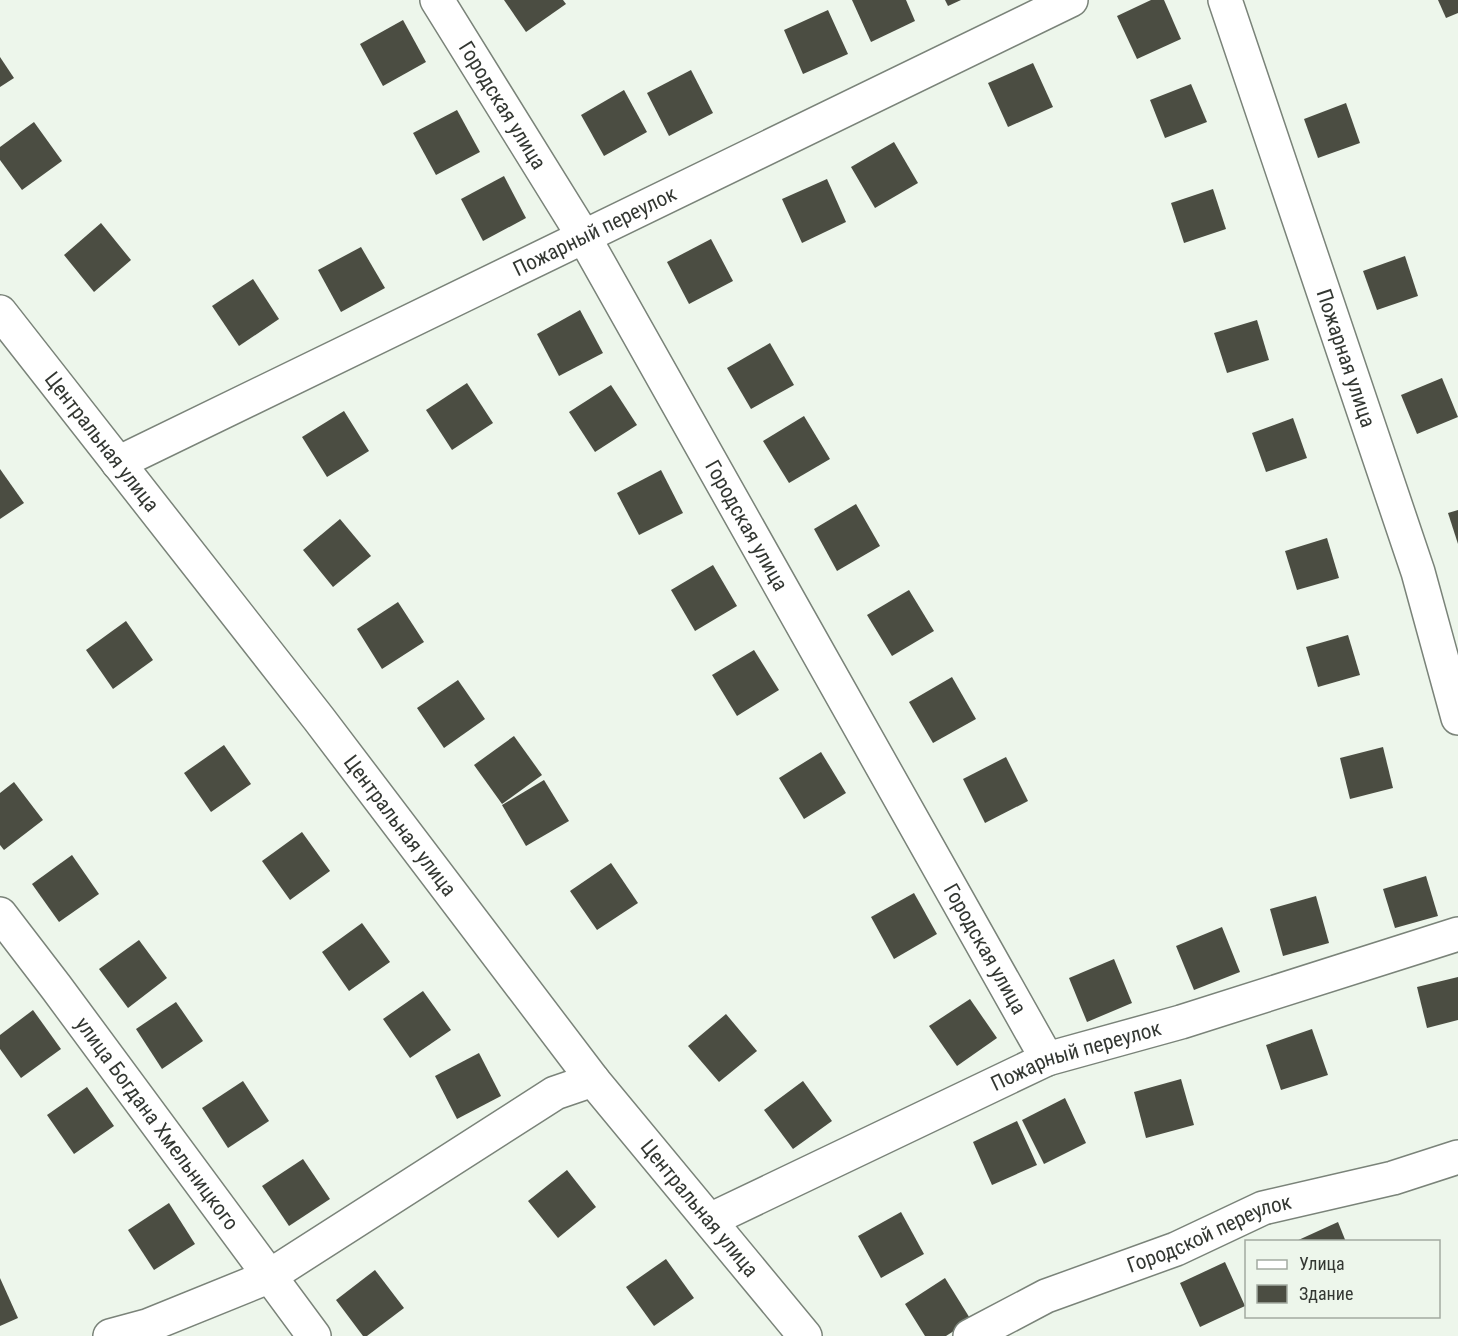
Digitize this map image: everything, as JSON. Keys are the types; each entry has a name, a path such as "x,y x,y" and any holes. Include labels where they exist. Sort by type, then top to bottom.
{"street":[{"name":"Городская улица","path":"437,0 584,237 1047,1059"},
{"name":"Пожарный переулок","path":"118,463 1071,0"},
{"name":"Пожарная улица","path":"1225,0 1418,572 1458,718"},
{"name":"Центральная улица","path":"0,312 319,719 593,1080 805,1336"},
{"name":"улица Богдана Хмельницкого","path":"0,914 314,1336"},
{"name":"Пожарный переулок","path":"710,1220 1047,1059 1181,1022 1458,934"},
{"path":"110,1336 147,1326 268,1277 555,1093 593,1080"},
{"name":"Городской переулок","path":"970,1336 1046,1296 1176,1249 1263,1208 1393,1178 1458,1157"}],"building":[{"path":"504,0 563,0 566,4 526,32"},
{"path":"852,0 906,0 915,21 871,42"},
{"path":"945,0 961,0 948,6"},
{"path":"1151,0 1164,0 1181,39 1137,59 1117,16"},
{"path":"1438,0 1458,0 1458,13 1446,18"},
{"path":"828,10 848,54 803,74 784,30"},
{"path":"403,20 426,62 383,86 360,44"},
{"path":"0,57 14,78 0,87"},
{"path":"1033,63 1053,107 1008,127 988,83"},
{"path":"691,70 713,113 669,136 647,93"},
{"path":"1191,84 1207,122 1165,138 1150,100"},
{"path":"624,90 647,132 604,156 581,115"},
{"path":"1346,103 1360,143 1318,158 1304,119"},
{"path":"457,110 480,152 436,175 413,133"},
{"path":"34,122 62,161 22,190 0,160 0,147"},
{"path":"894,142 918,183 875,208 851,167"},
{"path":"504,176 526,218 483,241 461,199"},
{"path":"827,179 846,222 802,243 782,199"},
{"path":"1213,189 1226,229 1184,243 1171,203"},
{"path":"101,223 131,260 94,292 64,255"},
{"path":"711,239 733,281 689,304 667,262"},
{"path":"361,247 385,288 341,312 318,270"},
{"path":"1405,256 1418,296 1377,310 1363,271"},
{"path":"253,279 279,319 239,346 212,306"},
{"path":"580,310 603,353 559,376 537,334"},
{"path":"1257,320 1269,360 1227,373 1214,333"},
{"path":"770,343 794,385 751,409 727,368"},
{"path":"1442,378 1458,417 1417,434 1401,395"},
{"path":"467,383 493,423 452,450 426,410"},
{"path":"611,385 637,425 595,452 569,412"},
{"path":"344,411 369,451 327,477 302,437"},
{"path":"804,416 830,459 789,483 763,441"},
{"path":"1293,418 1307,458 1266,472 1252,433"},
{"path":"0,469 24,503 0,519"},
{"path":"661,470 683,513 639,535 617,493"},
{"path":"856,504 880,546 837,571 814,529"},
{"path":"1458,510 1458,544 1448,513"},
{"path":"340,519 371,556 333,587 303,550"},
{"path":"1327,538 1339,578 1297,590 1285,551"},
{"path":"713,565 737,606 695,631 671,590"},
{"path":"909,590 934,631 892,656 867,615"},
{"path":"398,602 424,642 382,669 357,629"},
{"path":"126,621 153,660 113,689 86,650"},
{"path":"1348,635 1360,675 1318,687 1306,647"},
{"path":"754,650 779,690 737,716 712,675"},
{"path":"952,677 976,719 933,743 909,702"},
{"path":"458,680 485,719 444,748 417,708"},
{"path":"514,736 542,775 502,804 474,765"},
{"path":"224,745 251,784 211,812 184,773"},
{"path":"1383,747 1393,788 1350,799 1340,758"},
{"path":"821,752 846,793 804,819 779,778"},
{"path":"1006,757 1028,801 985,823 963,779"},
{"path":"544,780 569,821 526,846 502,805"},
{"path":"14,782 43,820 4,850 0,845 0,793"},
{"path":"302,832 330,871 290,900 262,861"},
{"path":"72,855 99,894 59,922 32,884"},
{"path":"611,863 638,903 597,930 570,891"},
{"path":"1426,876 1438,916 1395,928 1383,889"},
{"path":"914,893 937,934 894,959 871,917"},
{"path":"1316,896 1329,943 1283,956 1270,909"},
{"path":"362,923 390,962 349,991 322,952"},
{"path":"1222,927 1240,972 1194,990 1176,946"},
{"path":"139,940 167,978 128,1008 99,969"},
{"path":"1114,959 1132,1003 1087,1022 1069,978"},
{"path":"1458,977 1458,1020 1427,1028 1417,987"},
{"path":"423,991 451,1030 410,1058 383,1019"},
{"path":"970,999 997,1038 957,1066 929,1026"},
{"path":"176,1002 203,1041 162,1069 136,1029"},
{"path":"33,1010 61,1049 21,1078 0,1049 0,1035"},
{"path":"726,1014 757,1051 719,1082 688,1046"},
{"path":"1312,1029 1328,1075 1281,1090 1266,1045"},
{"path":"479,1053 501,1096 457,1119 435,1076"},
{"path":"1181,1079 1194,1125 1146,1138 1134,1092"},
{"path":"243,1081 269,1121 228,1148 202,1108"},
{"path":"803,1081 832,1121 793,1149 764,1110"},
{"path":"87,1087 114,1126 74,1154 47,1115"},
{"path":"1065,1098 1086,1143 1044,1164 1022,1120"},
{"path":"1017,1121 1037,1165 992,1185 973,1142"},
{"path":"303,1159 330,1199 289,1226 262,1186"},
{"path":"567,1170 596,1207 558,1238 528,1201"},
{"path":"169,1203 195,1244 154,1270 128,1230"},
{"path":"901,1212 924,1254 881,1278 858,1236"},
{"path":"1338,1222 1345,1240 1298,1240"},
{"path":"666,1259 694,1298 654,1326 626,1287"},
{"path":"1225,1262 1245,1306 1200,1327 1180,1283"},
{"path":"375,1270 404,1308 367,1336 363,1336 336,1300"},
{"path":"0,1278 18,1318 0,1326"},
{"path":"945,1278 971,1320 946,1336 925,1336 905,1304"}]}
